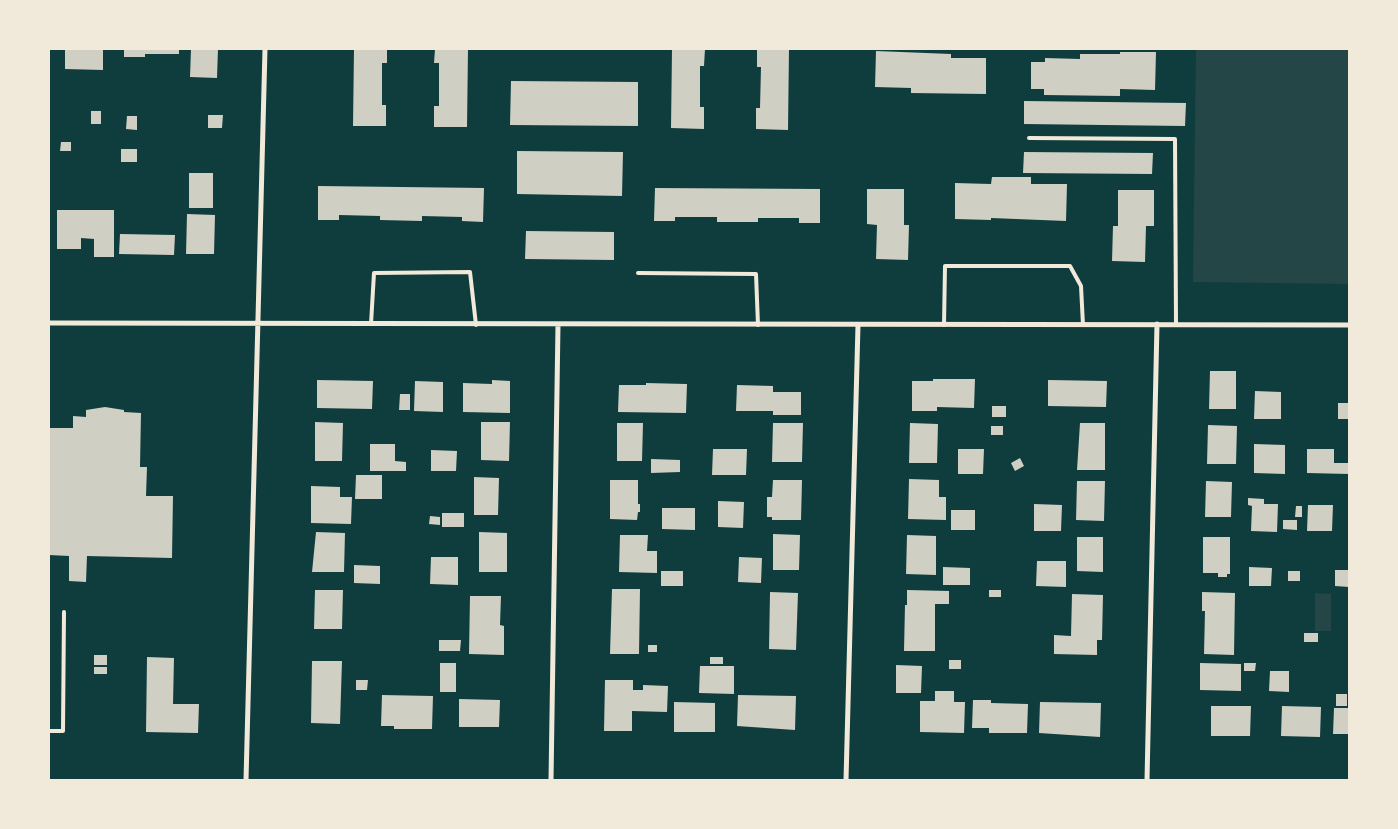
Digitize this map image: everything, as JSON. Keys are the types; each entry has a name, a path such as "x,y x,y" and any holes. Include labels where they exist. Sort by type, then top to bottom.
{"street":[{"path":"246,780 265,49"},
{"path":"49,323 476,325 1349,324"},
{"path":"1146,780 1157,324"},
{"path":"551,780 558,325"},
{"path":"846,780 858,325"}],"lane":[{"path":"1029,138 1175,140 1176,324"},
{"path":"944,325 945,266 1070,266 1081,286 1083,325"},
{"path":"371,324 374,273 470,272 476,325"},
{"path":"638,273 756,274 758,325"},
{"path":"49,731 63,731 64,612"}],"shaded area":[{"path":"1196,49 1349,49 1349,284 1193,282"},
{"path":"1315,593 1331,594 1331,631 1315,631"}],"building":[{"path":"65,49 103,49 103,70 65,69"},
{"path":"124,49 179,49 179,54 145,54 145,57 124,57"},
{"path":"191,49 218,49 217,78 190,77"},
{"path":"354,49 387,49 387,63 382,63 382,105 386,105 386,126 353,126"},
{"path":"435,49 468,49 467,127 434,127 434,106 439,106 439,63 434,63"},
{"path":"672,49 705,49 704,66 700,66 700,107 704,107 704,129 671,128"},
{"path":"757,49 789,49 788,130 756,129 756,108 760,108 761,67 757,67"},
{"path":"876,51 951,54 951,58 986,58 986,94 911,93 911,88 875,87"},
{"path":"1120,52 1156,52 1155,90 1120,89 1120,96 1044,95 1044,89 1031,89 1031,62 1045,62 1045,58 1080,59 1080,54 1120,54"},
{"path":"511,81 638,82 638,126 510,125"},
{"path":"1024,101 1186,103 1185,126 1024,124"},
{"path":"91,111 101,111 101,124 91,124"},
{"path":"208,115 223,115 222,128 208,128"},
{"path":"127,116 137,116 137,130 126,129"},
{"path":"61,142 71,142 71,151 60,151"},
{"path":"121,149 137,149 137,162 121,162"},
{"path":"517,151 623,152 622,196 517,194"},
{"path":"1024,152 1153,153 1152,174 1023,173"},
{"path":"189,173 213,173 213,208 189,208"},
{"path":"992,177 1031,177 1031,184 1067,184 1066,221 991,218 991,220 955,219 955,183 991,184"},
{"path":"318,186 484,188 483,222 462,221 462,217 422,216 422,221 380,220 380,216 339,215 339,220 318,220"},
{"path":"655,188 820,189 820,223 799,223 799,218 758,218 758,222 717,222 717,217 675,217 675,221 654,221"},
{"path":"867,189 904,189 904,225 909,225 908,260 876,259 877,225 867,224"},
{"path":"1118,190 1154,190 1154,226 1146,226 1145,262 1112,261 1113,226 1118,226"},
{"path":"57,210 114,210 114,257 94,257 94,239 81,238 81,249 57,249"},
{"path":"187,214 215,215 214,254 186,254"},
{"path":"526,231 614,232 614,260 525,259"},
{"path":"120,234 175,235 174,255 119,254"},
{"path":"1210,371 1236,371 1236,409 1209,409"},
{"path":"933,379 975,379 974,408 937,407 937,411 912,411 912,381 933,381"},
{"path":"317,380 373,381 372,409 317,408"},
{"path":"492,380 510,381 510,413 463,412 463,383 492,384"},
{"path":"1048,380 1107,381 1106,407 1048,406"},
{"path":"415,381 443,382 443,412 414,411"},
{"path":"646,383 687,384 686,413 618,412 619,385 646,385"},
{"path":"737,385 773,386 773,392 801,392 801,415 773,415 773,411 736,411"},
{"path":"1255,391 1281,392 1281,419 1254,419"},
{"path":"400,394 410,394 410,410 399,410"},
{"path":"1338,403 1349,403 1349,419 1338,419"},
{"path":"992,406 1006,406 1006,417 992,417"},
{"path":"105,407 124,410 124,412 141,413 140,467 147,467 146,496 173,496 172,558 87,556 86,582 69,581 69,556 49,555 49,428 73,428 73,416 86,417 86,410"},
{"path":"315,422 343,423 342,461 315,461"},
{"path":"481,422 510,422 509,461 481,460"},
{"path":"617,423 643,423 642,461 617,461"},
{"path":"773,423 803,423 802,462 772,462"},
{"path":"910,423 938,424 937,463 909,463"},
{"path":"1080,423 1105,423 1105,470 1077,470"},
{"path":"1208,425 1237,426 1236,464 1207,464"},
{"path":"991,426 1003,426 1003,435 991,435"},
{"path":"370,444 395,444 395,461 406,462 406,471 370,471"},
{"path":"1254,444 1285,445 1285,474 1254,473"},
{"path":"713,449 747,449 746,475 712,475"},
{"path":"958,449 984,449 983,474 958,474"},
{"path":"1307,449 1334,449 1334,463 1349,463 1349,474 1307,473"},
{"path":"431,450 457,451 456,471 431,471"},
{"path":"1020,458 1024,466 1015,471 1011,463"},
{"path":"651,459 680,460 680,472 651,473"},
{"path":"356,475 382,475 382,499 355,499"},
{"path":"474,477 499,478 498,515 474,515"},
{"path":"909,479 939,480 939,497 946,497 946,520 908,519"},
{"path":"610,480 638,480 640,512 638,512 637,520 610,519"},
{"path":"773,480 802,480 801,520 772,520 772,517 767,517 767,497 772,497"},
{"path":"1077,481 1105,481 1104,521 1076,520"},
{"path":"1206,481 1232,482 1231,517 1205,517"},
{"path":"311,486 340,487 340,497 352,497 351,524 311,523"},
{"path":"1248,498 1264,499 1264,504 1278,504 1277,532 1251,531 1252,506 1248,505"},
{"path":"718,501 744,502 743,528 718,527"},
{"path":"1034,504 1062,505 1061,531 1034,531"},
{"path":"1308,505 1333,505 1332,531 1307,531"},
{"path":"1296,506 1302,506 1302,517 1295,517"},
{"path":"662,508 695,508 695,530 662,529"},
{"path":"951,510 975,510 975,530 951,530"},
{"path":"442,513 464,513 464,527 442,527"},
{"path":"430,516 440,517 440,525 429,524"},
{"path":"1283,520 1297,520 1297,530 1283,529"},
{"path":"316,532 345,533 344,572 312,572"},
{"path":"479,532 507,533 507,572 479,572"},
{"path":"773,534 800,535 799,570 773,570"},
{"path":"620,535 648,535 647,551 657,551 657,573 619,572"},
{"path":"907,535 936,536 936,575 906,574"},
{"path":"1077,537 1103,537 1103,572 1077,571"},
{"path":"1203,537 1230,537 1230,574 1227,574 1227,577 1218,577 1218,573 1203,573"},
{"path":"431,557 458,557 458,585 430,584"},
{"path":"739,557 762,558 761,583 738,582"},
{"path":"1037,561 1066,561 1066,587 1036,586"},
{"path":"354,565 380,566 380,584 354,583"},
{"path":"943,567 970,568 970,585 943,585"},
{"path":"1249,567 1272,568 1271,586 1249,586"},
{"path":"1335,570 1349,570 1349,587 1335,586"},
{"path":"661,571 683,571 683,586 661,586"},
{"path":"1288,571 1300,571 1300,581 1288,581"},
{"path":"612,589 640,589 639,654 610,654"},
{"path":"315,590 343,590 342,629 314,629"},
{"path":"907,590 949,591 949,604 935,604 935,651 904,651"},
{"path":"989,590 1001,590 1001,597 989,597"},
{"path":"770,592 798,593 796,650 769,649"},
{"path":"1202,592 1235,593 1234,655 1204,654 1205,611 1202,611"},
{"path":"1072,594 1103,595 1102,640 1097,640 1097,655 1054,654 1054,635 1071,636"},
{"path":"470,596 501,596 500,625 504,626 504,655 469,654"},
{"path":"1304,633 1318,633 1318,642 1304,642"},
{"path":"439,640 461,640 460,651 439,651"},
{"path":"648,645 657,645 657,652 648,652"},
{"path":"94,655 107,655 107,665 94,665"},
{"path":"147,657 174,658 173,704 199,704 198,733 146,732"},
{"path":"710,657 723,657 723,664 710,664"},
{"path":"949,660 961,660 961,669 949,669"},
{"path":"312,661 342,661 340,724 311,723"},
{"path":"440,663 456,663 456,692 440,692"},
{"path":"1200,663 1241,664 1241,691 1200,690"},
{"path":"1244,663 1256,663 1255,671 1244,671"},
{"path":"896,665 922,666 921,693 896,693"},
{"path":"700,666 734,666 734,694 699,693"},
{"path":"94,667 107,667 107,674 94,674"},
{"path":"1270,671 1289,671 1289,692 1269,691"},
{"path":"356,680 368,680 367,690 356,690"},
{"path":"605,680 633,680 633,690 643,690 643,685 668,686 667,712 632,711 632,731 604,731"},
{"path":"935,691 954,691 954,702 965,702 964,733 920,732 920,701 935,701"},
{"path":"1336,694 1347,694 1347,706 1336,706"},
{"path":"382,695 433,696 432,729 394,729 394,726 381,726"},
{"path":"738,695 796,696 795,730 737,726"},
{"path":"459,699 500,700 499,727 459,727"},
{"path":"973,700 991,700 991,703 1028,704 1027,733 989,733 989,728 972,728"},
{"path":"674,702 715,703 715,732 674,732"},
{"path":"1040,702 1101,703 1100,737 1039,733"},
{"path":"1211,706 1251,706 1250,736 1211,736"},
{"path":"1282,706 1321,707 1320,737 1281,736"},
{"path":"1334,708 1349,708 1349,734 1333,734"}]}
